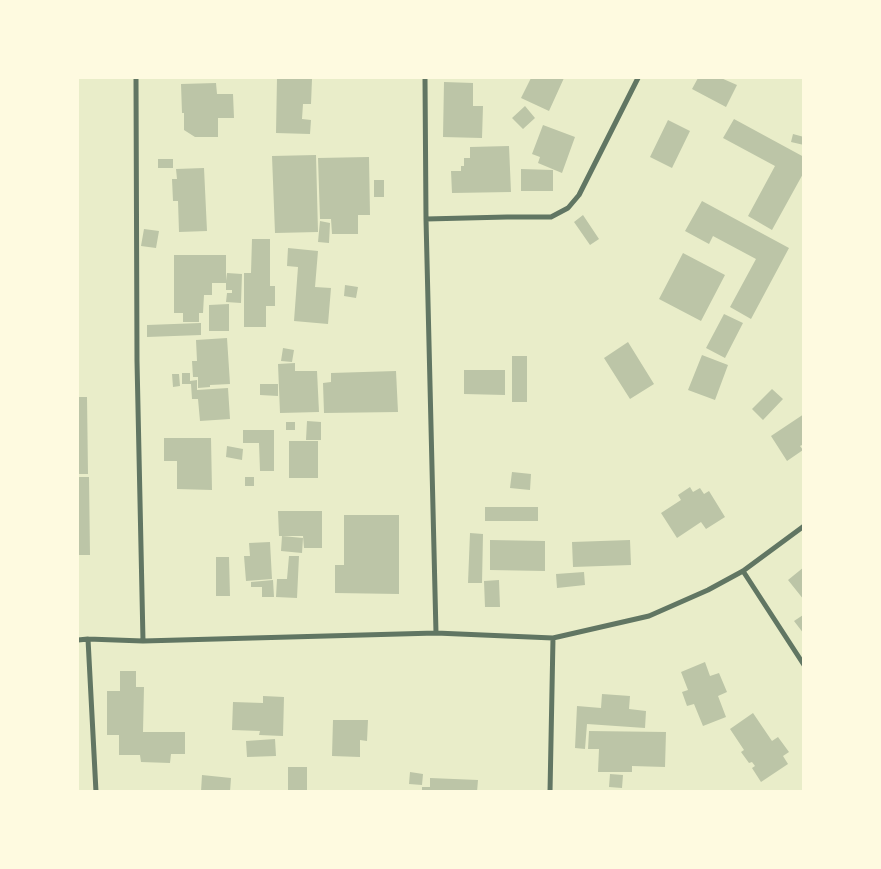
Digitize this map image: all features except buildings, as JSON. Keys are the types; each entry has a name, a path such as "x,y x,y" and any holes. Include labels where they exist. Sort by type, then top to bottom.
{"street":[{"path":"136,78 137,361 143,641"},
{"path":"425,78 426,220 436,634"},
{"path":"426,220 551,216 568,208 579,196 638,78"},
{"path":"78,640 143,641 436,634 553,638 649,616 708,590 743,571 804,526"},
{"path":"743,571 804,665"},
{"path":"550,792 553,638"},
{"path":"88,639 96,792"}]}
